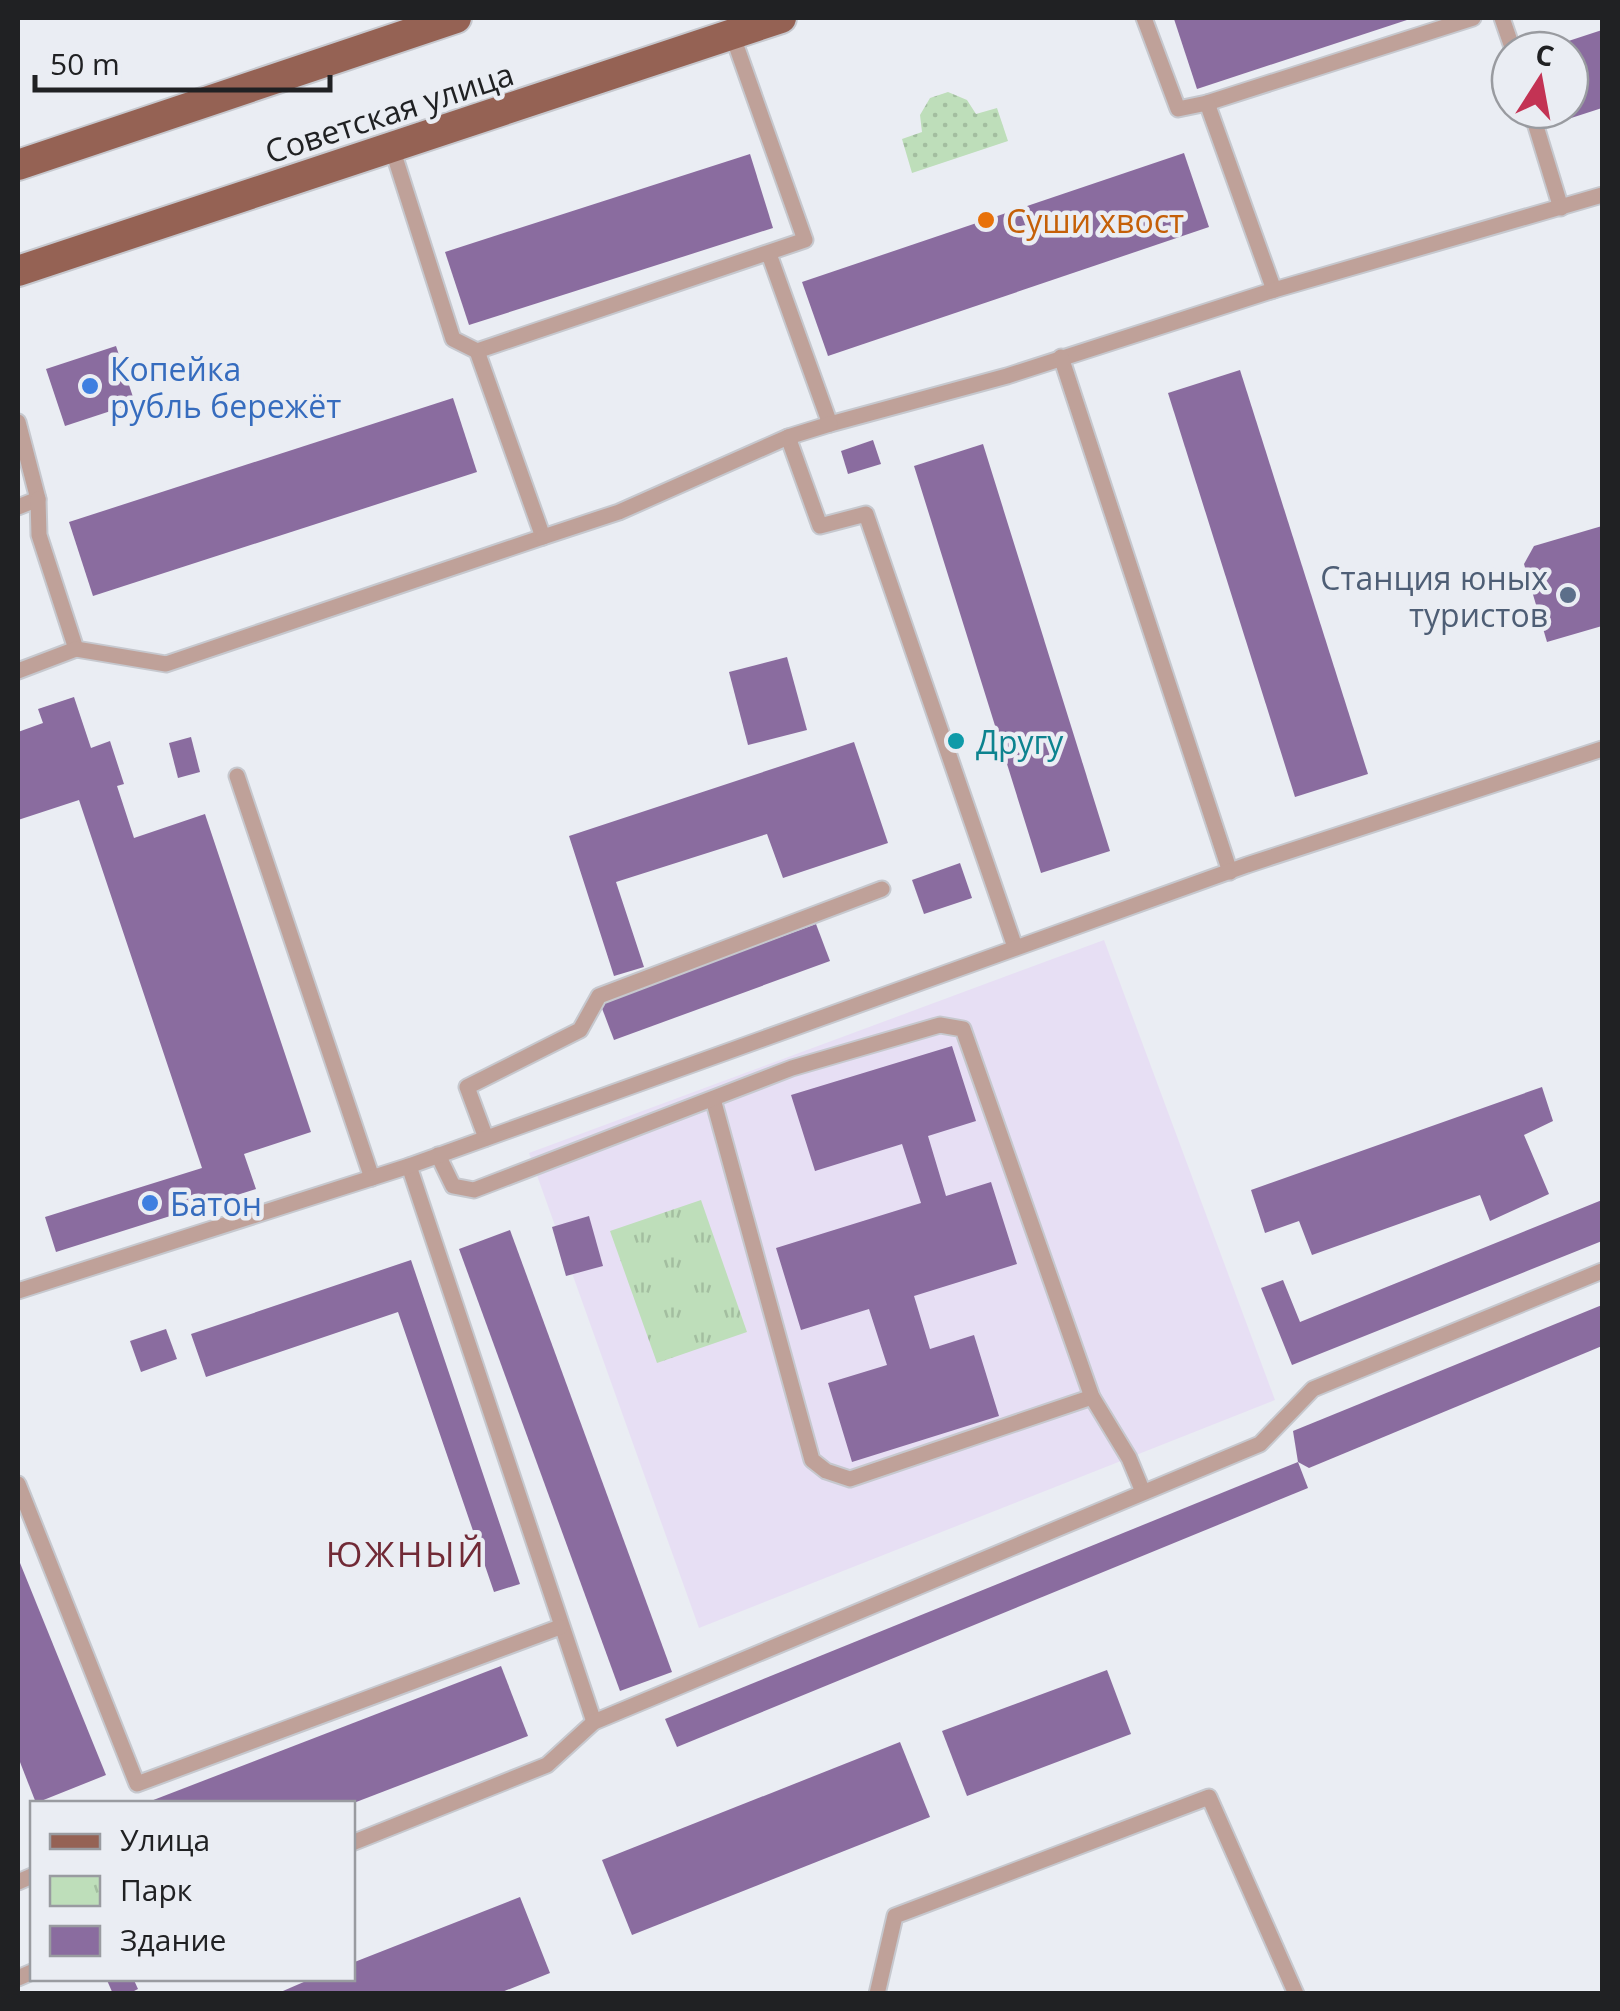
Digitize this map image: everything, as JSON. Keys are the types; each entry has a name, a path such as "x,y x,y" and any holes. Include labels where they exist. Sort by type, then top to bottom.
{"main road":[{"name":"Советская улица","path":"18,165 456,18"},
{"name":"Советская улица","path":"18,271 781,18"}],"lane":[{"path":"1144,18 1178,109 1473,18"},
{"path":"477,351 805,240 732,34"},
{"path":"1207,103 1274,290"},
{"path":"1537,130 1562,208"},
{"path":"392,148 453,338 477,351 542,537"},
{"path":"18,671 76,649 166,664 619,512 788,437 1007,376 1274,290 1602,195"},
{"path":"769,254 830,424"},
{"path":"1061,357 1230,872"},
{"path":"18,422 38,499 40,535 76,649"},
{"path":"788,437 820,526 866,514 1015,947"},
{"path":"18,506 38,499"},
{"path":"18,1291 409,1166 1015,947 1602,749"},
{"path":"237,776 372,1178"},
{"path":"486,1138 468,1087 580,1030 599,996 882,890"},
{"path":"438,1155 453,1186 474,1190 792,1068 940,1025 964,1029 1092,1397 1129,1458 1143,1492"},
{"path":"714,1099 812,1460 826,1471 850,1479 1092,1397"},
{"path":"409,1166 594,1722"},
{"path":"355,1842 547,1765 594,1722 1260,1444 1313,1389 1602,1272"},
{"path":"18,1484 137,1784 560,1628"},
{"path":"877,1994 895,1916 1209,1796 1296,1994"}],"shaded area":[{"path":"1104,940 1275,1400 699,1628 529,1153"}],"green space":[{"path":"948,92 967,100 976,114 997,108 1008,141 912,173 902,139 922,132 920,115 930,98"},
{"path":"701,1200 747,1332 657,1363 610,1231"}],"building":[{"path":"1177,18 1413,18 1197,89 1174,19"},
{"path":"1602,30 1602,108 1590,112 1590,34"},
{"path":"1184,153 1209,227 828,356 802,282"},
{"path":"750,154 773,228 469,325 445,252"},
{"name":"Копейка рубль бережёт","path":"116,346 135,403 65,426 46,369"},
{"path":"1240,370 1368,774 1295,797 1168,393"},
{"path":"453,398 477,472 93,596 69,522"},
{"path":"873,440 881,464 848,474 841,451"},
{"path":"983,444 1110,851 1041,873 914,466"},
{"name":"Станция юных туристов","path":"1602,526 1602,626 1547,642 1524,564 1534,546"},
{"path":"787,657 807,730 748,745 729,672"},
{"path":"74,697 91,748 110,741 124,784 117,786 134,838 205,814 311,1132 244,1154 256,1189 56,1252 45,1217 202,1168 79,800 18,820 18,732 43,723 38,709"},
{"path":"191,737 200,772 178,778 169,743"},
{"path":"854,742 888,843 783,878 767,834 616,882 644,967 614,976 569,836"},
{"path":"960,863 972,898 924,914 912,880"},
{"path":"816,924 830,961 614,1040 600,1003"},
{"path":"952,1046 976,1121 928,1136 946,1196 991,1182 1017,1264 914,1296 930,1349 974,1335 999,1416 852,1462 828,1383 887,1365 869,1309 801,1330 776,1248 921,1203 902,1144 815,1171 791,1095"},
{"path":"1542,1087 1553,1121 1524,1135 1549,1194 1490,1221 1480,1195 1312,1255 1299,1221 1265,1233 1251,1190"},
{"path":"1602,1200 1602,1241 1292,1365 1261,1288 1283,1280 1300,1322"},
{"path":"589,1216 603,1266 566,1276 552,1227"},
{"path":"510,1230 672,1672 620,1691 459,1249"},
{"path":"411,1260 520,1584 494,1592 398,1312 206,1377 191,1334"},
{"path":"1602,1305 1602,1346 1309,1468 1298,1462 1293,1431"},
{"path":"166,1329 177,1359 141,1372 130,1341"},
{"path":"1298,1462 1308,1488 677,1747 665,1719"},
{"path":"18,1558 106,1775 35,1801 18,1757"},
{"path":"501,1666 528,1736 355,1802 151,1801"},
{"path":"1107,1670 1131,1734 967,1796 942,1731"},
{"path":"900,1742 930,1817 632,1935 602,1860"},
{"path":"520,1897 550,1973 497,1994 276,1994 306,1981 355,1981 355,1962"},
{"path":"107,1981 134,1981 138,1989 128,1994 113,1994"}],"place":[{"name":"Суши хвост","path":"986,220"},
{"name":"Копейка рубль бережёт","path":"90,386"},
{"name":"Станция юных туристов","path":"1568,595"},
{"name":"Другу","path":"956,741"},
{"name":"Батон","path":"150,1203"}],"district":[{"name":"ЮЖНЫЙ","path":"406,1553"}]}
